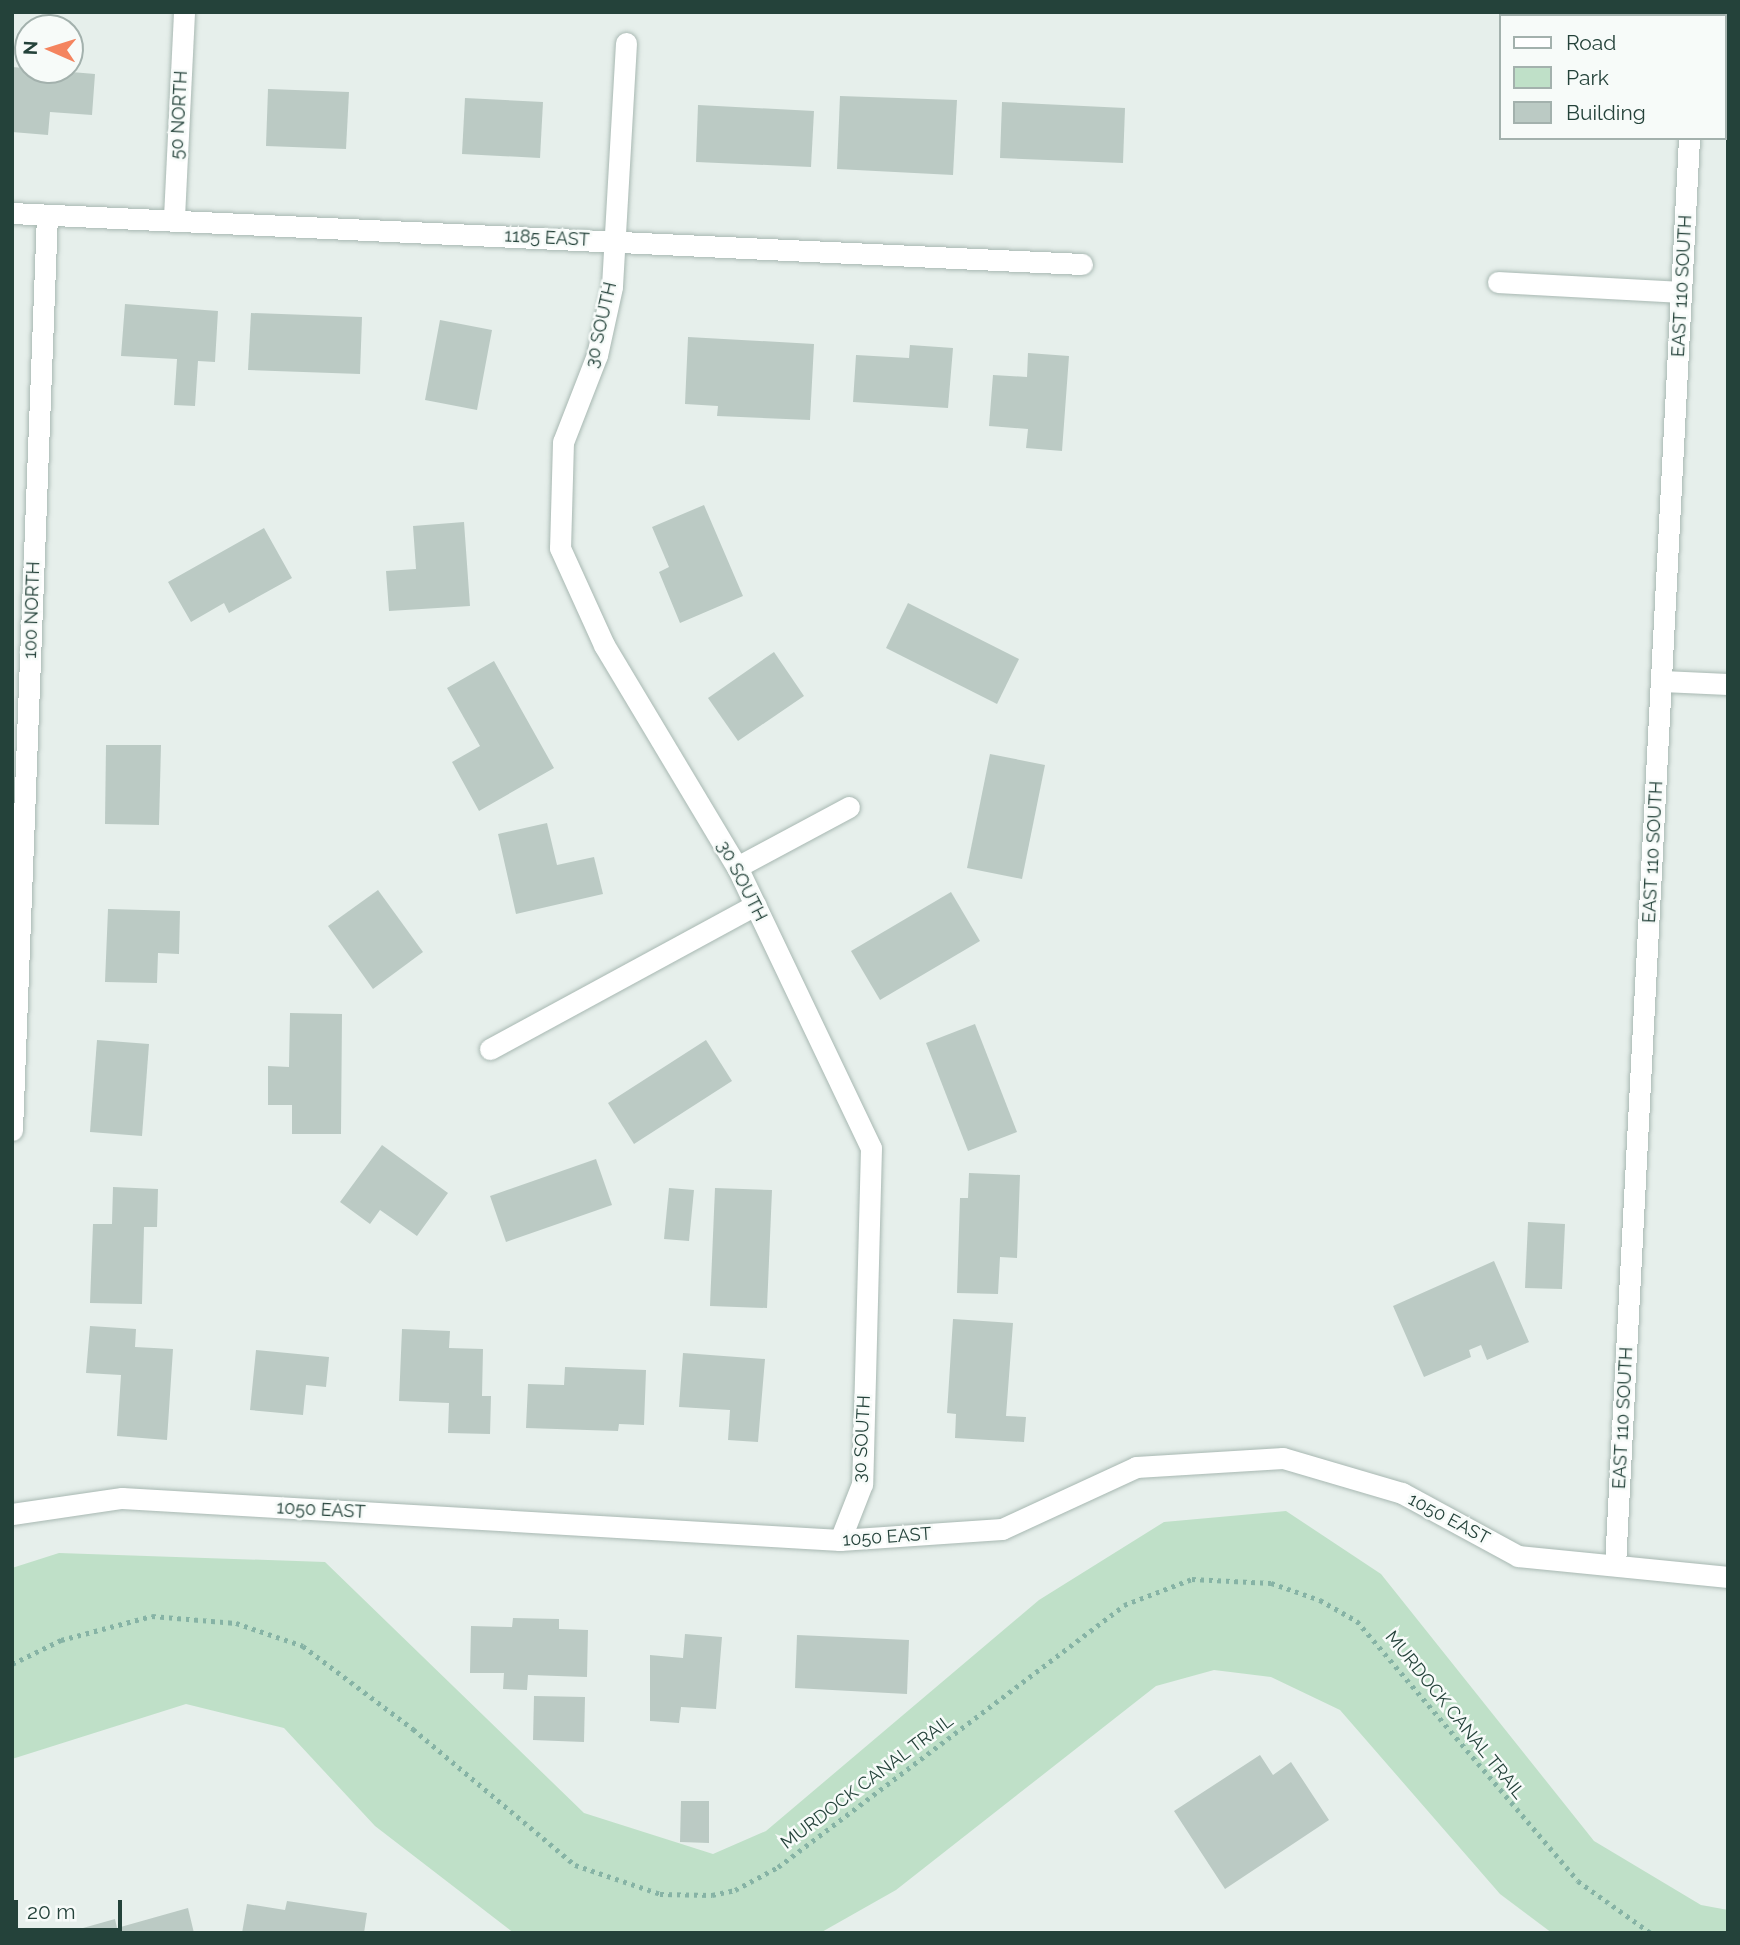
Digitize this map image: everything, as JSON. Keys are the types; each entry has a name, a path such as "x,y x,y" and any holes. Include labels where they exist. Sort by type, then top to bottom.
{"street":[{"name":"50 NORTH","path":"174,217 184,12"},
{"name":"30 SOUTH","path":"626,43 612,287 597,355 564,442 560,548 604,645 737,867 871,1148 862,1484 840,1540"},
{"name":"EAST 110 SOUTH","path":"1615,1565 1689,140"},
{"name":"1185 EAST","path":"12,213 174,217 615,242 1082,264"},
{"name":"100 NORTH","path":"12,1129 21,667 47,215"},
{"path":"1497,282 1681,292"},
{"path":"1662,681 1728,684"},
{"path":"737,867 849,807"},
{"path":"490,1049 755,905"},
{"name":"1050 EAST","path":"12,1514 122,1498 840,1540 1002,1529 1136,1467 1283,1458 1402,1493 1518,1556 1728,1577"}],"path":[{"name":"MURDOCK CANAL TRAIL","path":"12,1664 61,1640 152,1616 236,1623 312,1653 575,1865 660,1894 712,1895 735,1890 778,1867 1124,1605 1192,1580 1272,1583 1320,1600 1357,1621 1578,1881 1651,1933"}],"green space":[{"path":"1286,1511 1381,1574 1594,1841 1701,1905 1728,1910 1728,1933 1552,1933 1500,1894 1340,1710 1271,1677 1214,1670 1156,1686 896,1890 820,1933 514,1933 375,1826 284,1728 186,1704 12,1759 12,1568 59,1553 325,1562 584,1813 713,1854 766,1831 1039,1600 1164,1522"}],"building":[{"path":"12,67 14,84 84,84 84,73 95,74 92,115 50,112 48,135 12,132"},
{"path":"268,89 349,92 346,149 266,146"},
{"path":"840,96 957,100 953,175 837,169"},
{"path":"465,98 543,102 540,158 462,154"},
{"path":"1002,102 1125,108 1123,163 1000,158"},
{"path":"698,105 814,111 811,167 696,162"},
{"path":"125,304 218,311 215,362 198,361 195,406 174,405 177,359 121,356"},
{"path":"251,313 362,317 360,374 248,370"},
{"path":"440,320 492,330 477,410 425,400"},
{"path":"688,337 814,344 810,420 717,416 718,406 685,404"},
{"path":"910,345 953,348 948,408 853,402 856,355 909,358"},
{"path":"1028,353 1069,356 1062,451 1026,448 1028,429 989,426 993,375 1027,377"},
{"path":"704,505 743,596 680,623 659,572 669,567 652,527"},
{"path":"464,522 470,606 389,611 386,571 416,569 413,526"},
{"path":"264,528 292,578 229,613 224,603 191,622 168,582"},
{"path":"908,603 1019,659 997,704 886,648"},
{"path":"774,652 804,696 738,741 708,698"},
{"path":"494,661 554,768 479,811 452,762 480,746 447,688"},
{"path":"106,745 161,745 159,825 105,824"},
{"path":"990,754 1045,765 1022,879 967,868"},
{"path":"547,823 557,865 594,857 603,894 516,914 498,834"},
{"path":"378,890 423,952 373,989 328,926"},
{"path":"951,892 980,941 880,1000 851,951"},
{"path":"108,909 180,911 179,954 158,953 157,983 105,982"},
{"path":"290,1013 342,1014 341,1134 292,1134 292,1105 268,1105 268,1066 289,1067"},
{"path":"975,1024 1017,1132 968,1151 926,1043"},
{"path":"97,1040 149,1044 142,1136 90,1132"},
{"path":"706,1040 732,1081 634,1144 608,1103"},
{"path":"382,1145 448,1193 417,1236 380,1210 370,1224 340,1202"},
{"path":"596,1159 612,1205 506,1242 490,1196"},
{"path":"969,1173 1020,1175 1017,1258 1000,1257 998,1294 957,1293 960,1198 968,1198"},
{"path":"113,1187 158,1189 157,1227 144,1227 142,1304 90,1303 93,1224 112,1224"},
{"path":"669,1188 694,1190 689,1241 664,1239"},
{"path":"715,1188 772,1190 767,1308 710,1306"},
{"path":"1528,1222 1565,1224 1562,1289 1525,1288"},
{"path":"1494,1261 1529,1342 1487,1360 1481,1345 1469,1350 1471,1357 1424,1377 1393,1306"},
{"path":"953,1319 1013,1323 1006,1416 1026,1417 1024,1442 955,1438 956,1414 947,1413"},
{"path":"90,1326 136,1329 135,1347 173,1349 167,1440 117,1436 121,1375 86,1373"},
{"path":"402,1329 450,1331 449,1348 483,1349 482,1396 491,1396 490,1434 448,1433 449,1403 399,1401"},
{"path":"256,1350 329,1357 326,1387 306,1385 303,1415 250,1410"},
{"path":"683,1353 765,1359 758,1442 728,1440 730,1410 679,1407"},
{"path":"565,1367 646,1370 644,1425 619,1424 618,1431 526,1428 528,1384 564,1385"},
{"path":"513,1618 559,1619 559,1629 588,1630 587,1677 528,1675 527,1690 503,1689 504,1673 470,1673 471,1626 512,1627"},
{"path":"685,1634 722,1637 716,1709 681,1707 679,1723 650,1721 650,1655 683,1658"},
{"path":"797,1635 909,1640 907,1694 795,1688"},
{"path":"534,1696 585,1697 584,1742 533,1740"},
{"path":"1260,1755 1273,1775 1291,1762 1329,1820 1225,1889 1174,1811"},
{"path":"681,1801 709,1801 709,1843 680,1842"},
{"path":"287,1901 367,1913 364,1933 242,1933 247,1904 285,1910"},
{"path":"188,1908 194,1933 85,1933 83,1928 115,1919 117,1928"}]}
